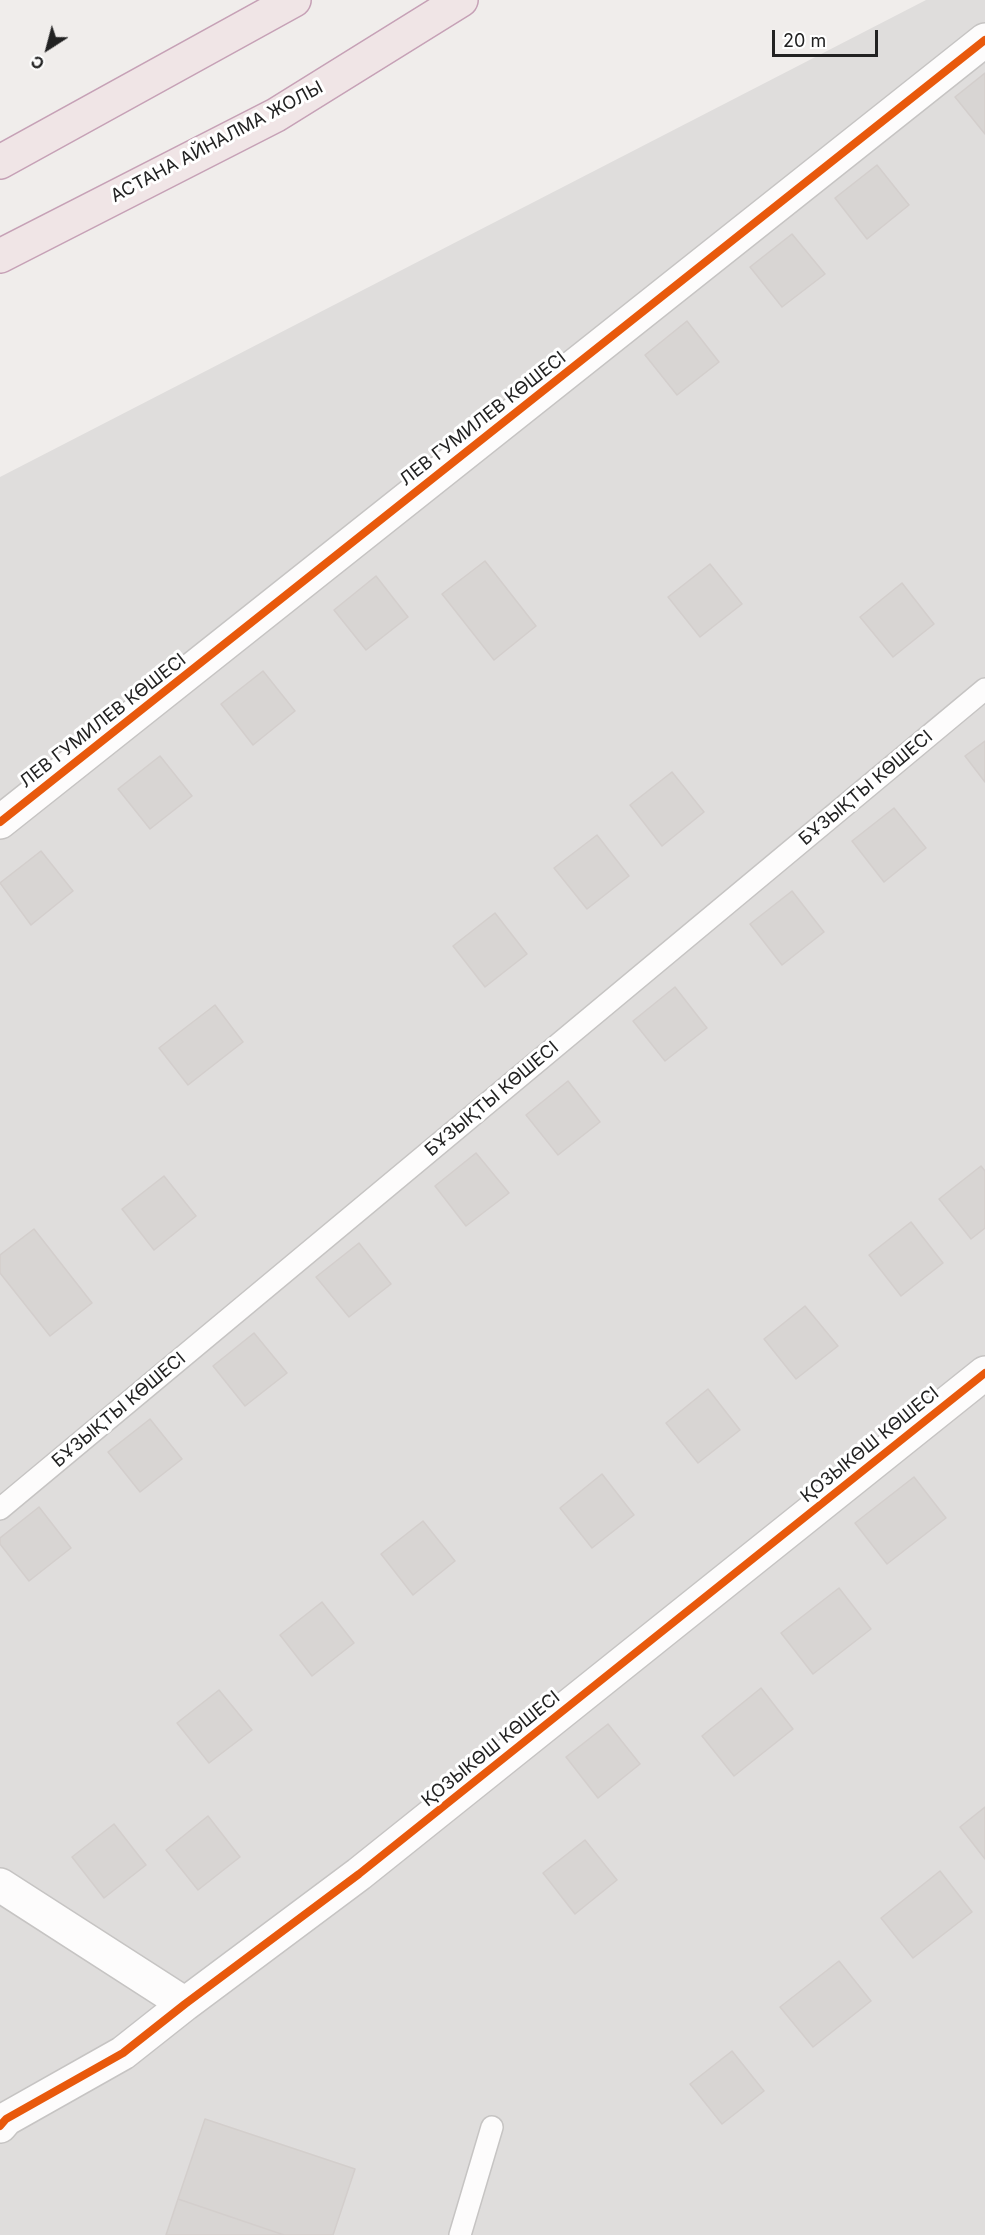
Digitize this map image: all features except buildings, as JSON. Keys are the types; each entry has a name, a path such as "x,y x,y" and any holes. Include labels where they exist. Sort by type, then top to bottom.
{"highway":[{"path":"0,162 294,0"},
{"name":"АСТАНА АЙНАЛМА ЖОЛЫ","path":"0,256 276,115 460,0"}],"street":[{"name":"ЛЕВ ГУМИЛЕВ КӨШЕСІ","path":"0,822 985,40"},
{"name":"ҚОЗЫКӨШ КӨШЕСІ","path":"0,2126 6,2119 123,2054 185,2004 359,1874 985,1373"},
{"path":"0,1885 185,2004"}],"lane":[{"name":"БҰЗЫҚТЫ КӨШЕСІ","path":"0,1509 985,689"},
{"path":"460,2235 492,2127"}],"shaded area":[{"path":"926,0 985,0 985,2235 0,2235 0,477"}],"cycle path":[{"path":"0,822 985,40"},
{"path":"0,2126 6,2119 123,2053 359,1874 985,1373"}]}
